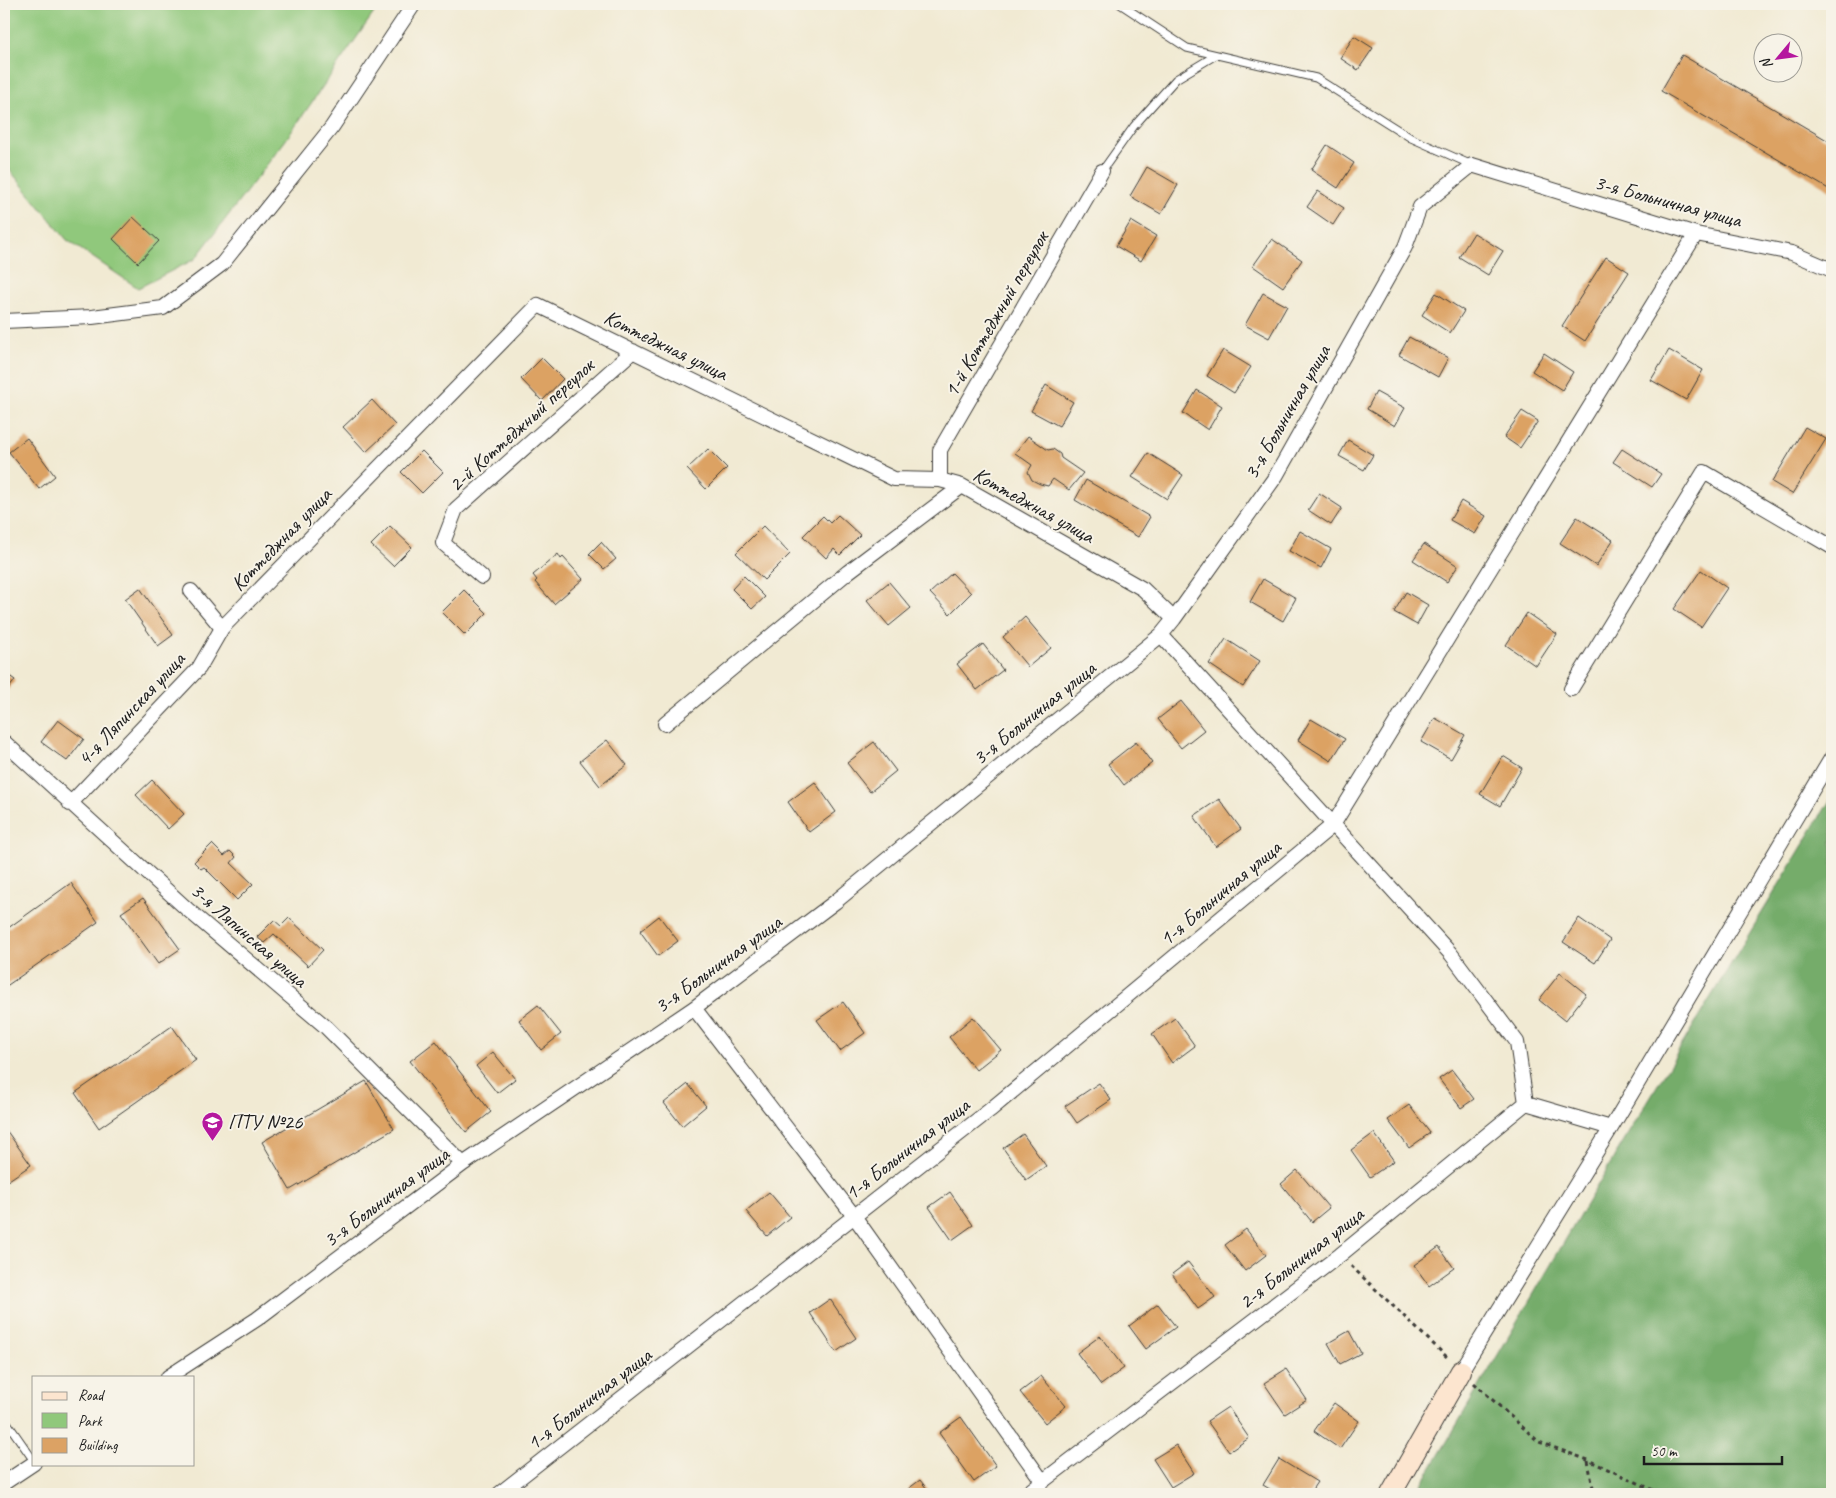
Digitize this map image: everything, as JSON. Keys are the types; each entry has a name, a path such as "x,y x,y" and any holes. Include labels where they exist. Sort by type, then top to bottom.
{"street":[{"path":"4,321 92,317 163,308 222,264 332,127 414,4"},
{"name":"3-я Больничная улица","path":"170,1376 257,1320 463,1164 694,1008 835,902 1161,635 1174,620 1276,476 1405,247 1420,207 1472,165 1696,234 1792,253 1832,270"},
{"name":"1-й Коттеджный переулок","path":"940,480 940,450 1102,171"},
{"name":"1-я Больничная улица","path":"499,1494 990,1110 1333,825 1696,234"},
{"name":"Коттеджная улица","path":"222,628 538,304 894,478 940,480 962,486 1143,589 1174,620"},
{"name":"2-й Коттеджный переулок","path":"482,577 443,543 456,509 633,351"},
{"path":"1571,689 1704,472 1832,547"},
{"path":"665,724 848,572 962,486"},
{"path":"191,591 222,628"},
{"name":"4-я Ляпинская улица","path":"70,804 199,668 222,628"},
{"path":"1161,635 1451,954 1516,1042 1526,1103 1611,1128"},
{"name":"3-я Ляпинская улица","path":"4,742 187,909 326,1027 463,1164"},
{"path":"1391,1494 1461,1371 1611,1128 1832,757"},
{"path":"694,1008 854,1216 1043,1482"},
{"name":"2-я Больничная улица","path":"1026,1494 1340,1255 1526,1103"},
{"path":"4,1483 32,1463"}],"lane":[{"path":"1120,4 1186,48 1316,78 1411,138 1472,165"},
{"path":"1102,171 1134,126 1176,79 1216,55"},
{"path":"4,1418 32,1459"}],"path":[{"path":"1340,1255 1461,1371 1539,1442 1588,1460 1662,1494"},
{"path":"1588,1460 1594,1494"}],"green space":[{"path":"4,4 380,4 285,141 195,259 138,288 67,240 4,163"},
{"path":"1832,797 1832,1494 1416,1494 1620,1147"}],"building":[{"path":"1354,36 1373,48 1358,70 1340,58"},
{"path":"1682,55 1832,143 1832,191 1661,91"},
{"path":"1327,145 1354,163 1338,188 1311,170"},
{"path":"1147,167 1178,185 1161,214 1130,196"},
{"path":"1318,191 1344,208 1333,225 1307,207"},
{"path":"133,217 159,241 138,263 113,239"},
{"path":"1131,221 1156,236 1141,261 1116,246"},
{"path":"1474,233 1503,251 1488,275 1459,257"},
{"path":"1272,239 1302,260 1283,287 1253,266"},
{"path":"1606,257 1629,272 1585,341 1562,326"},
{"path":"1263,293 1287,306 1269,338 1245,325"},
{"path":"1436,293 1464,311 1450,333 1422,315"},
{"path":"1409,337 1448,358 1438,377 1399,355"},
{"path":"1223,350 1251,367 1234,393 1207,376"},
{"path":"1669,350 1703,370 1686,400 1651,380"},
{"path":"1544,353 1573,372 1562,390 1532,371"},
{"path":"542,358 563,379 542,401 521,379"},
{"path":"1046,385 1073,402 1059,426 1031,411"},
{"path":"1197,390 1222,406 1208,430 1183,413"},
{"path":"1376,392 1405,408 1395,426 1367,409"},
{"path":"372,400 395,425 366,452 343,427"},
{"path":"1522,411 1538,421 1520,448 1504,437"},
{"path":"1805,427 1826,439 1792,494 1772,482"},
{"path":"1028,436 1048,450 1053,449 1060,454 1061,458 1083,473 1069,490 1053,479 1048,486 1032,480 1028,472 1032,465 1015,453"},
{"path":"27,438 55,476 39,489 9,452"},
{"path":"1348,440 1373,455 1364,470 1339,456"},
{"path":"708,449 727,468 706,489 687,469"},
{"path":"1622,449 1661,474 1652,487 1613,462"},
{"path":"422,451 443,472 422,493 401,472"},
{"path":"1148,453 1183,475 1167,499 1132,477"},
{"path":"1086,480 1150,517 1138,537 1075,500"},
{"path":"1319,493 1342,508 1331,525 1308,510"},
{"path":"1461,501 1486,516 1475,534 1450,520"},
{"path":"838,515 860,535 840,555 834,549 826,558 803,536 823,516 830,523"},
{"path":"1577,517 1613,540 1596,566 1560,543"},
{"path":"390,526 412,547 393,566 371,545"},
{"path":"763,526 790,554 764,580 736,553"},
{"path":"1300,531 1331,549 1321,568 1289,551"},
{"path":"601,542 616,559 604,569 589,554"},
{"path":"1424,544 1458,566 1447,582 1413,560"},
{"path":"558,554 583,579 554,604 535,582 537,580 533,575"},
{"path":"1701,570 1727,588 1701,627 1674,609"},
{"path":"952,573 971,593 950,614 930,593"},
{"path":"744,576 765,597 752,609 732,589"},
{"path":"1263,579 1296,598 1283,621 1250,602"},
{"path":"889,582 911,608 889,626 867,600"},
{"path":"140,588 173,635 158,646 125,599"},
{"path":"464,590 487,613 465,635 442,612"},
{"path":"1406,592 1428,605 1417,625 1394,612"},
{"path":"1527,613 1557,634 1536,666 1506,645"},
{"path":"1025,617 1051,648 1028,667 1003,637"},
{"path":"1226,639 1260,661 1243,687 1209,664"},
{"path":"983,644 1003,670 977,690 957,664"},
{"path":"4,672 15,680 4,695"},
{"path":"1181,701 1204,730 1181,748 1158,719"},
{"path":"1435,718 1465,735 1451,759 1421,742"},
{"path":"1311,719 1345,739 1331,761 1298,740"},
{"path":"58,720 84,739 67,761 41,742"},
{"path":"607,740 627,765 600,786 580,761"},
{"path":"874,742 896,771 870,792 847,763"},
{"path":"1136,742 1152,763 1124,785 1108,764"},
{"path":"1503,756 1522,768 1500,806 1480,794"},
{"path":"152,780 184,814 168,829 136,795"},
{"path":"815,782 836,812 809,832 788,802"},
{"path":"1219,799 1241,829 1216,847 1194,816"},
{"path":"212,844 224,856 230,851 236,857 231,863 253,884 237,900 204,867 201,869 194,862"},
{"path":"71,883 98,922 5,987 4,931"},
{"path":"143,898 180,949 158,964 121,913"},
{"path":"659,916 678,941 658,956 640,931"},
{"path":"289,918 323,950 308,966 274,934 264,943 257,937 274,920 281,926"},
{"path":"1579,918 1610,940 1595,963 1563,942"},
{"path":"1560,973 1586,994 1565,1021 1539,1000"},
{"path":"843,1002 865,1033 840,1051 817,1020"},
{"path":"538,1005 561,1034 541,1050 519,1020"},
{"path":"973,1017 1001,1050 976,1070 949,1037"},
{"path":"1175,1018 1195,1046 1172,1063 1152,1034"},
{"path":"172,1026 196,1060 99,1128 75,1093"},
{"path":"436,1041 491,1112 466,1132 410,1061"},
{"path":"493,1052 515,1079 497,1093 476,1066"},
{"path":"1452,1070 1474,1099 1461,1108 1439,1079"},
{"path":"366,1081 394,1129 290,1190 262,1142"},
{"path":"1099,1083 1111,1100 1077,1123 1065,1106"},
{"path":"688,1084 706,1106 682,1126 664,1103"},
{"path":"1409,1105 1430,1133 1409,1148 1388,1120"},
{"path":"4,1127 31,1165 6,1182 4,1179"},
{"path":"1374,1133 1394,1161 1370,1177 1351,1150"},
{"path":"1023,1134 1046,1166 1026,1180 1003,1148"},
{"path":"1297,1170 1329,1208 1312,1222 1281,1184"},
{"path":"769,1192 790,1217 767,1236 746,1211"},
{"path":"950,1192 973,1225 952,1240 929,1207"},
{"path":"1246,1229 1266,1255 1245,1271 1225,1245"},
{"path":"1439,1247 1454,1268 1429,1286 1414,1265"},
{"path":"1188,1262 1215,1297 1198,1309 1172,1274"},
{"path":"830,1299 856,1338 836,1352 810,1313"},
{"path":"1158,1304 1176,1327 1146,1349 1129,1326"},
{"path":"1349,1331 1361,1353 1340,1364 1328,1343"},
{"path":"1100,1336 1124,1368 1101,1385 1077,1353"},
{"path":"1286,1369 1307,1400 1285,1414 1264,1383"},
{"path":"1041,1376 1066,1406 1045,1423 1020,1392"},
{"path":"1334,1403 1359,1421 1340,1449 1314,1431"},
{"path":"1228,1407 1249,1438 1229,1452 1207,1421"},
{"path":"961,1417 996,1466 974,1482 939,1433"},
{"path":"1176,1445 1194,1473 1171,1487 1153,1459"},
{"path":"1279,1459 1317,1482 1309,1494 1278,1494 1263,1485"},
{"path":"920,1480 931,1494 911,1494 908,1489"}],"place":[{"name":"ПТУ №26","path":"212,1141"}]}
